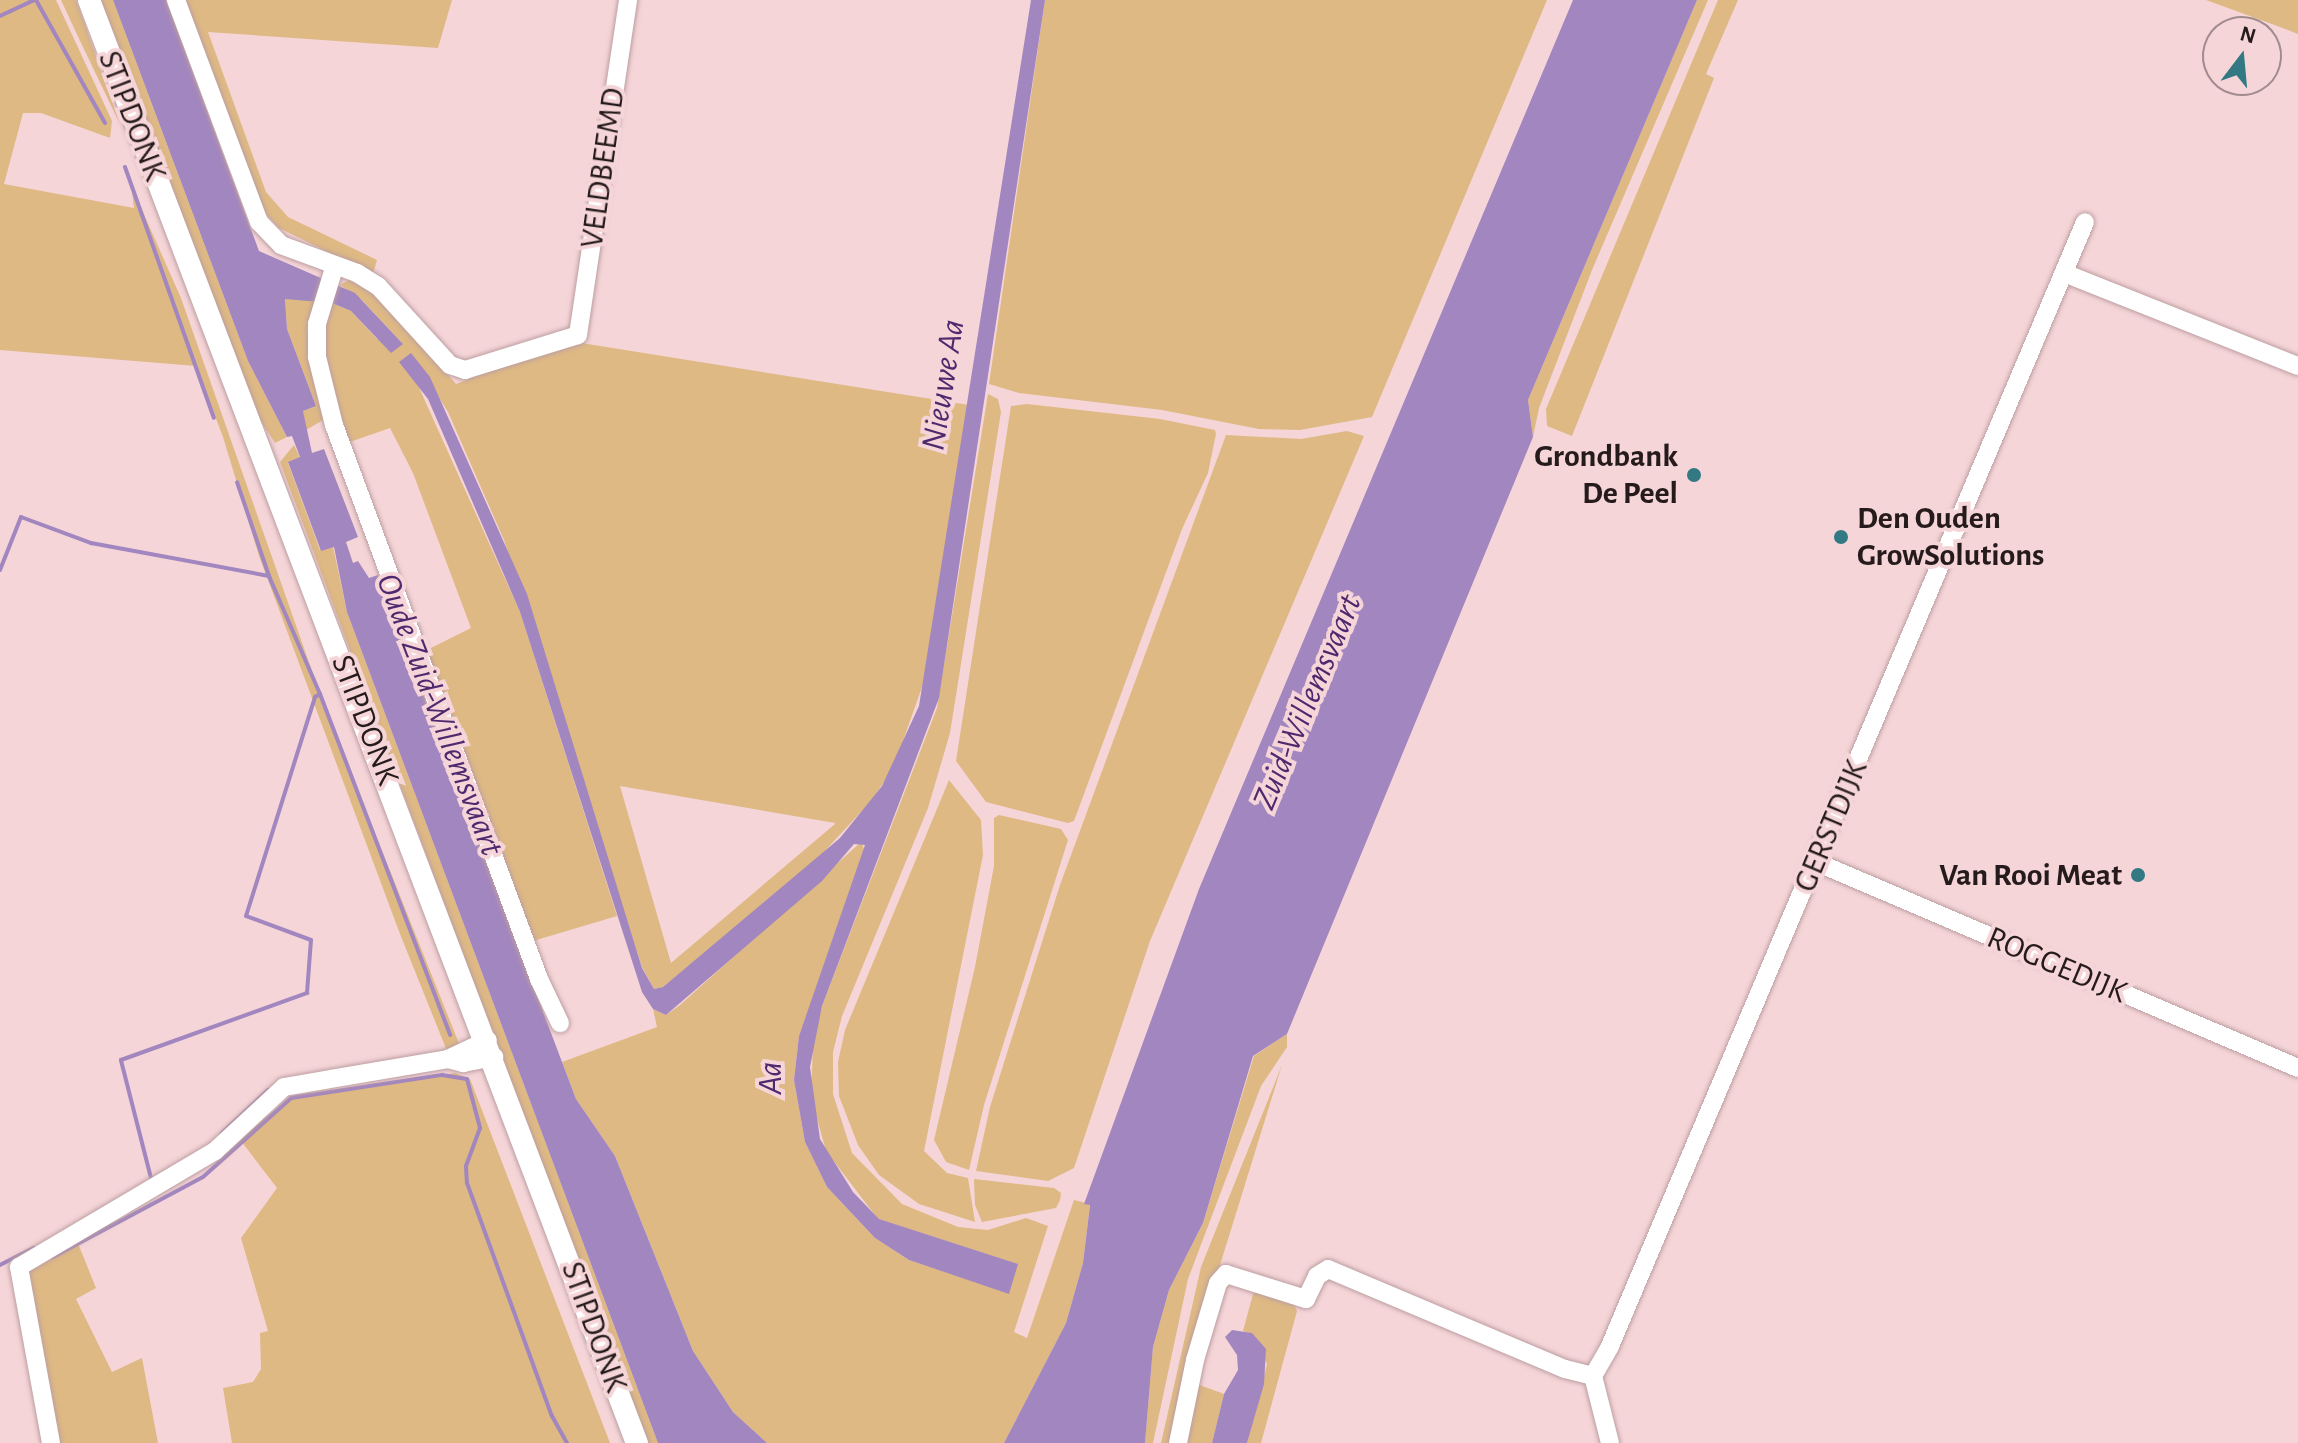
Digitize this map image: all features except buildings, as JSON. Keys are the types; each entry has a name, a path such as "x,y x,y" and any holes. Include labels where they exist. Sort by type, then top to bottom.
{"main road":[{"name":"STIPDONK","path":"89,0 491,1049 637,1443"}],"street":[{"path":"176,0 259,222 281,245 329,284 317,357 334,425 539,979 560,1023"},
{"name":"VELDBEEMD","path":"329,284 357,273 378,286 450,365 465,370 578,335 628,0"},
{"name":"GERSTDIJK","path":"1593,1376 1610,1346 2085,222"},
{"path":"2064,273 2298,366"},
{"name":"ROGGEDIJK","path":"1816,862 2298,1068"},
{"path":"51,1443 19,1267 215,1151 284,1087 448,1059 463,1063 491,1049"},
{"path":"1178,1443 1195,1360 1218,1283 1226,1274 1306,1299 1317,1276 1328,1269 1565,1369 1593,1376 1610,1443"}],"shaded area":[{"path":"0,0 56,0 112,121 110,138 41,113 23,113 4,184 134,208 132,192 138,201 181,298 325,708 460,1046 447,1051 400,934 259,556 223,437 196,366 0,350"},
{"path":"61,0 76,0 120,124 81,43"},
{"path":"101,0 113,0 248,361 287,437 275,443 258,417"},
{"path":"181,0 452,0 438,48 208,32 266,192 288,217 377,260 373,274 279,228 258,205"},
{"path":"1045,0 1547,0 1372,417 1300,430 1259,429 1162,410 1019,393 989,384"},
{"path":"1697,0 1708,0 1592,270 1539,408 1533,437 1528,400"},
{"path":"1718,0 1738,0 1706,74 1714,78 1572,436 1547,426 1546,409"},
{"path":"2206,0 2298,0 2298,34 2282,28 2282,16 2250,16"},
{"path":"349,280 383,300 456,384 569,341 969,405 927,673 894,766 872,800 809,868 663,987 654,989 642,967 504,540 448,412 411,353 417,383 520,612 617,916 533,941 425,651 471,628 413,473 390,428 347,443 321,333 332,303 351,311 377,339 403,344 363,301 340,285","holes":["620,786 835,823 671,963"]},
{"path":"285,298 315,301 307,330 325,419 306,430 303,411 316,406 287,329"},
{"path":"988,394 998,399 1001,412 950,733 928,808 842,1016 833,1052 833,1094 852,1153 902,1204 958,1227 988,1230 1026,1218 1048,1226 1014,1332 1027,1338 1074,1200 1090,1204 1083,1263 1066,1323 1004,1443 767,1443 733,1412 693,1351 615,1156 576,1099 562,1062 657,1027 653,1009 666,1015 680,1005 861,842 866,853 799,1036 794,1080 805,1142 827,1187 875,1238 909,1260 1009,1293 1017,1264 878,1219 826,1151 811,1097 813,1043 822,1006 937,708"},
{"path":"1027,404 1160,419 1215,430 1216,434 1208,473 1182,529 1074,821 1068,823 986,802 956,761 1011,406"},
{"path":"1347,431 1364,436 1150,941 1074,1168 1048,1181 976,1171 990,1107 1060,885 1226,435 1301,439"},
{"path":"294,445 300,458 288,463 320,550 333,547 347,612 658,1443 645,1443 280,462"},
{"path":"949,780 981,820 983,855 924,1151 947,1173 968,1178 975,1222 919,1204 879,1175 858,1145 839,1096 838,1062 845,1030"},
{"path":"999,815 1061,829 1068,840 984,1105 969,1170 946,1162 934,1140 975,967 994,866 994,818"},
{"path":"1287,1034 1287,1047 1261,1086 1188,1279 1153,1443 1145,1443 1153,1347 1169,1290 1203,1223 1254,1056"},
{"path":"1282,1065 1216,1278 1176,1443 1161,1443 1201,1267"},
{"path":"455,1073 470,1079 610,1443 232,1443 223,1388 253,1382 261,1369 260,1333 268,1331 241,1238 277,1188 238,1137 291,1099"},
{"path":"974,1179 1054,1188 1061,1193 1060,1200 1056,1208 982,1222 975,1205"},
{"path":"77,1241 96,1288 76,1299 112,1372 142,1358 158,1443 60,1443 27,1269"},
{"path":"1260,1289 1292,1301 1297,1311 1261,1443 1247,1443 1267,1364 1252,1334 1243,1331 1253,1294"},
{"path":"1197,1384 1224,1394 1212,1443 1187,1443"}],"water":[{"path":"113,0 166,0 259,251 355,293 403,344 391,353 351,311 332,303 285,299 287,329 316,406 303,411 312,453 324,449 358,537 346,542 353,563 358,561 369,578 378,575 576,1099 615,1156 693,1351 733,1412 767,1443 658,1443 347,612 334,547 321,551 288,462 300,457 292,436 287,437 248,361"},
{"path":"1031,0 1045,0 939,698 822,1006 810,1067 820,1139 853,1192 879,1219 1018,1264 1009,1294 909,1260 875,1238 827,1187 805,1142 794,1080 799,1036 865,845 854,844 822,881 666,1015 653,1009 642,992 520,612 428,399 399,362 411,353 430,377 527,594 642,968 654,989 663,987 840,838 882,786 919,706"},
{"name":"Zuid-Willemsvaart","path":"1573,0 1697,0 1528,400 1533,437 1287,1034 1253,1056 1203,1223 1169,1290 1153,1347 1145,1443 1004,1443 1066,1323 1083,1263 1090,1205 1084,1204 1199,889"},
{"path":"1232,1330 1252,1333 1266,1349 1264,1384 1247,1443 1212,1443 1224,1394 1238,1370 1237,1355 1225,1337"}],"waterway":[{"path":"0,16 35,0"},
{"path":"36,0 105,123"},
{"path":"125,167 214,418"},
{"path":"152,1182 121,1060 307,993 311,940 246,916 315,697 320,694 269,576 237,482"},
{"path":"0,570 21,517 91,543 269,576"},
{"path":"320,694 450,1035"},
{"path":"53,1257 203,1177 291,1098 442,1075 467,1079 480,1128 466,1166 467,1183 552,1416 567,1443"},
{"path":"222,1133 268,1090"},
{"path":"0,1265 34,1248"}],"place":[{"name":"Grondbank De Peel","path":"1694,475"},
{"name":"Den Ouden GrowSolutions","path":"1841,537"},
{"name":"Van Rooi Meat","path":"2138,875"}],"water label":[{"name":"Nieuwe Aa","path":"944,385"},
{"name":"Oude Zuid-Willemsvaart","path":"439,715"},
{"name":"Aa","path":"772,1078"}]}
